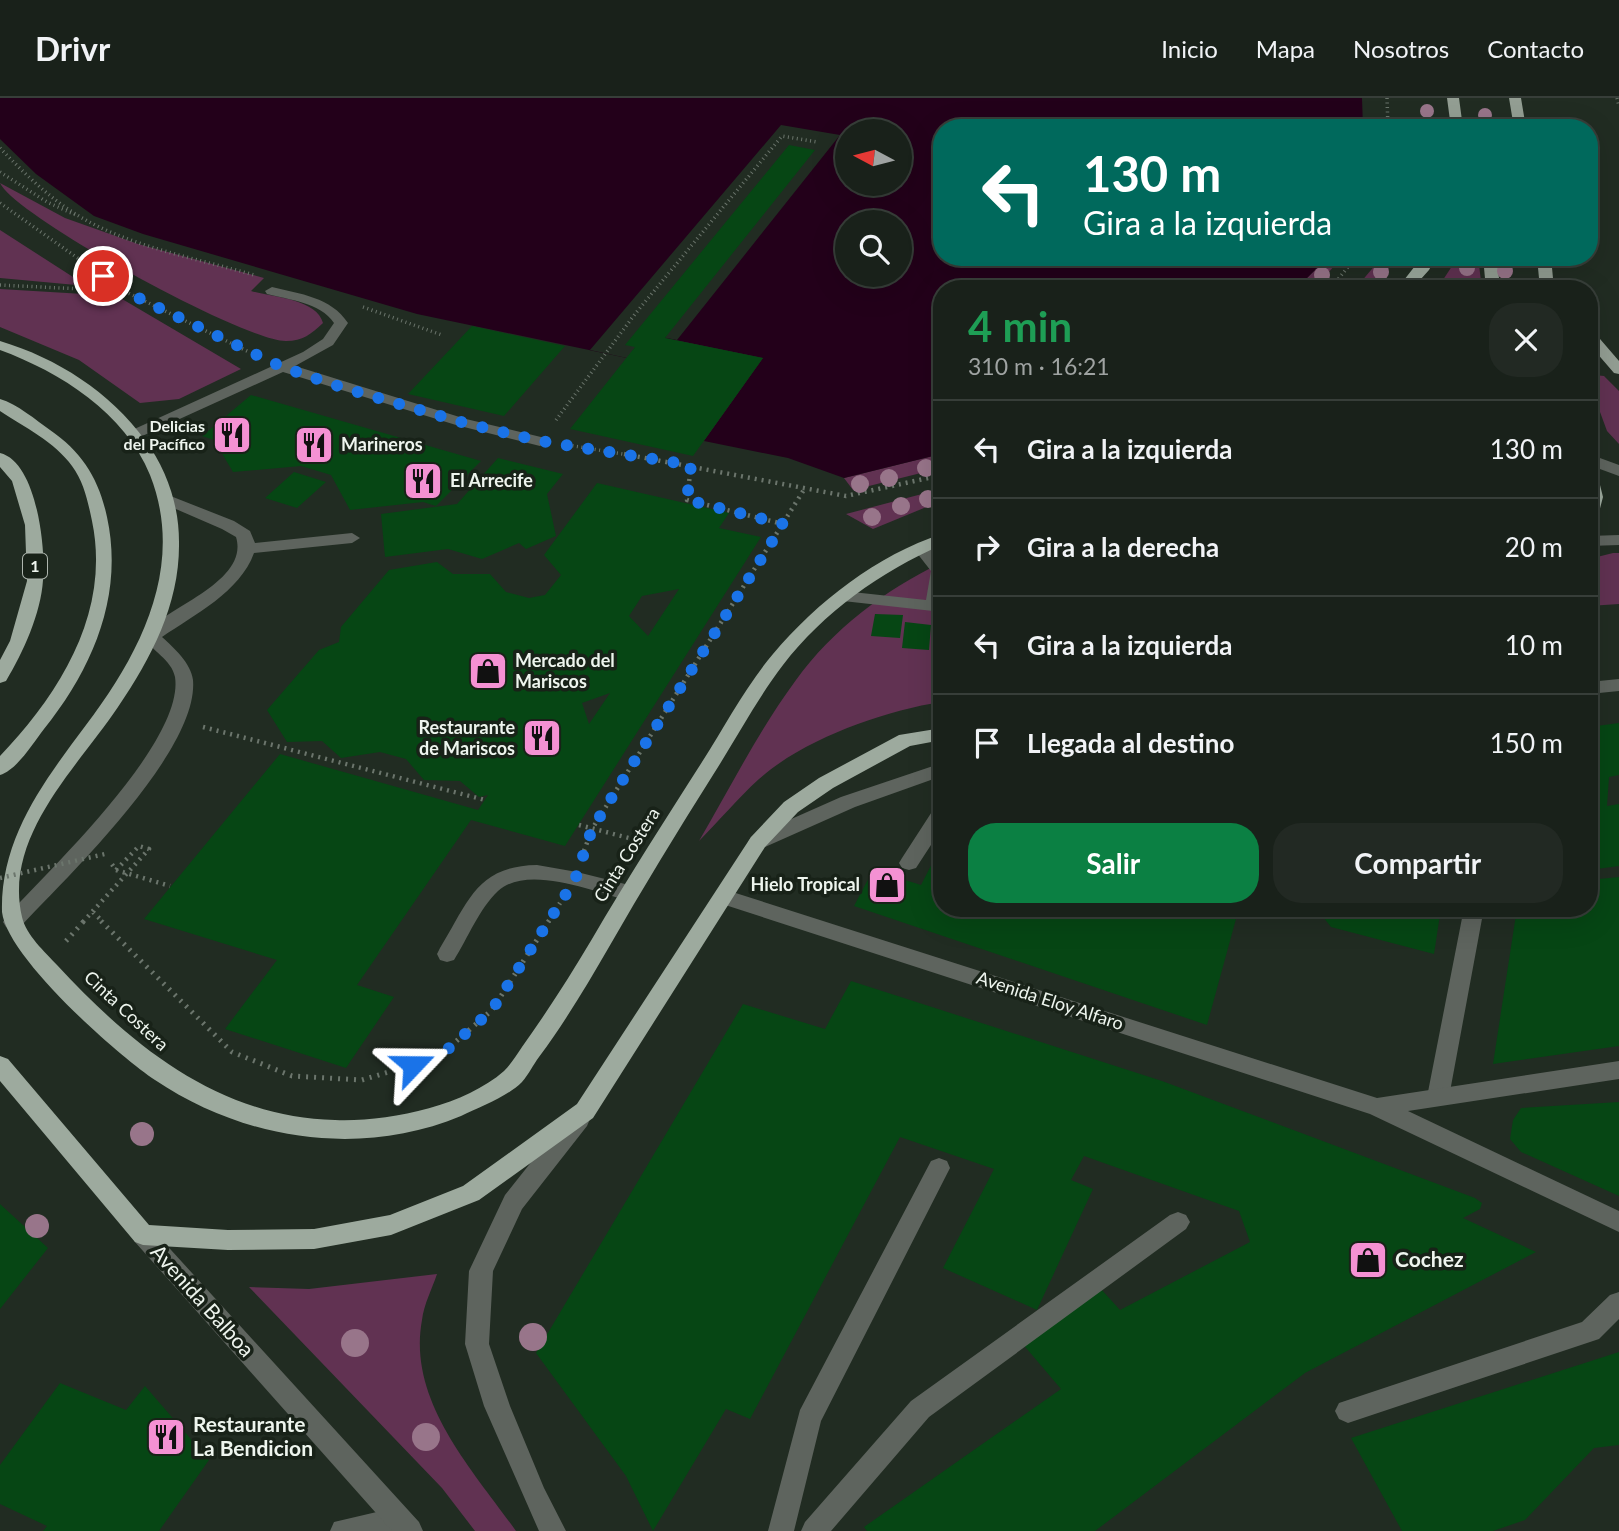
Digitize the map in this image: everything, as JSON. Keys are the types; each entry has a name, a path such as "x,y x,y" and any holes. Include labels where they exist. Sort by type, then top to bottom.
{"highway":[{"path":"1412,280 1424,266"},
{"path":"0,345 20,351 74,382 135,434 154,464 168,500 171,572 164,602 151,636 131,673 96,725 46,786 21,824 8,873 12,922"},
{"path":"0,404 72,455 91,487 105,528 106,577 98,619 64,693 31,737 0,768"},
{"name":"1","path":"0,458 20,480 33,525 35,581 19,641 0,677"},
{"name":"Cinta Costera","path":"12,922 44,965 130,1050 173,1083 226,1109 282,1124 335,1131 397,1126 456,1111 510,1079 557,1018 629,892 779,658 843,596 871,573 933,542"},
{"path":"143,1235 228,1240 314,1238 391,1225 471,1194 586,1111 758,842 791,807 826,783 906,740 933,736"},
{"name":"Avenida Balboa","path":"0,1065 143,1235"}],"main road":[{"path":"1453,98 1456,119"},
{"path":"1515,98 1518,119"},
{"path":"1598,346 1619,370"}],"street":[{"path":"135,434 282,367 326,345 337,334 341,323 337,314 268,284"},
{"path":"282,367 461,422 540,441"},
{"path":"1598,463 1619,471"},
{"path":"12,922 134,787 159,754 179,720 186,696 185,678 176,662 151,636 222,585 241,566 248,549 244,535 228,525 168,500"},
{"path":"248,549 352,538"},
{"path":"1598,541 1619,540"},
{"path":"843,596 933,607"},
{"path":"1598,687 1619,685"},
{"path":"758,842 848,802 933,772"},
{"path":"909,863 933,826"},
{"path":"447,954 491,885 510,872 535,870 629,892"},
{"name":"Avenida Eloy Alfaro","path":"723,897 1377,1107 1619,1222"},
{"path":"1438,1097 1472,917"},
{"name":"Avenida Eloy Alfaro","path":"1377,1107 1619,1070"},
{"path":"553,1531 535,1497 497,1405 477,1344 481,1270 513,1202 586,1111"},
{"path":"781,1531 809,1419 939,1168"},
{"path":"814,1531 920,1409 1178,1222"},
{"name":"Avenida Balboa","path":"143,1235 404,1525"},
{"path":"1348,1411 1590,1331 1619,1303"},
{"path":"343,1531 404,1525"}],"path":[{"path":"1387,98 1388,119"},
{"path":"1617,98 1619,106"},
{"path":"817,142 782,136 635,314 540,441 691,465 846,496 933,476"},
{"path":"0,148 27,177 85,219"},
{"path":"0,172 47,202 85,219 126,236 268,284"},
{"path":"0,203 124,291 282,367"},
{"path":"1337,280 1349,266"},
{"path":"0,285 124,291"},
{"path":"356,304 442,335"},
{"path":"691,465 687,500 783,524"},
{"path":"93,912 232,1052 292,1076 362,1080 439,1057 492,1010 575,880 592,829 805,488"},
{"path":"179,720 485,800"},
{"path":"579,825 658,846"},
{"path":"44,965 93,912 149,849 139,846 116,870 170,886"},
{"path":"0,878 105,854"}],"shaded area":[{"path":"0,98 1362,98 1363,119 933,119 933,266 1319,266 1305,280 933,280 933,456 844,478 788,458 704,441 763,358 646,334 627,358 417,314 143,234 94,216 36,174 0,139"},
{"path":"0,183 65,218 138,244 264,278 251,291 303,304 319,315 323,323 306,336 286,341 263,336 227,322 87,248 15,200"},
{"path":"0,230 87,286 0,278"},
{"path":"1319,266 1334,266 1322,280 1305,280"},
{"path":"1374,266 1391,266 1379,280 1363,280"},
{"path":"1452,266 1479,266 1481,280 1443,280"},
{"path":"0,289 117,296 241,369 179,399 140,403 79,360 0,327"},
{"path":"1598,375 1604,376 1619,391 1619,444 1607,431 1598,406"},
{"path":"933,456 933,470 853,490 844,478"},
{"path":"933,491 933,504 873,529 846,514"},
{"path":"1619,553 1619,604 1598,605 1598,557"},
{"path":"933,567 933,703 870,720 798,751 759,779 699,841 745,759 810,662 861,612"},
{"path":"437,1274 422,1320 420,1350 424,1379 447,1433 516,1531 475,1531 442,1488 249,1287 309,1289"}],"pier":[{"path":"781,125 835,134 835,141 677,340 646,334 627,358 590,350"}],"building":[{"path":"789,145 815,150 665,338 763,358 693,456 570,429 635,347 625,345"},
{"path":"472,326 565,346 504,416 408,394"},
{"path":"251,395 481,461 436,506 423,502 350,510 331,475 301,466 233,472 214,440 202,436"},
{"path":"498,458 563,474 547,494 556,536 526,549 519,543 482,559 448,549 385,557 381,514 457,504"},
{"path":"294,472 326,482 297,508 265,498"},
{"name":"Mercado del Mariscos","path":"597,483 729,513 719,528 761,537 565,846 471,820 357,985 394,997 346,1068 225,1029 277,960 144,919 280,754 478,810 488,795 479,797 460,781 424,780 406,759 380,752 341,758 322,741 287,742 267,710 319,650 339,642 341,627 389,570 437,562 453,574 490,574 506,592 529,598 545,595 561,575 544,555","holes":["679,589 648,636 629,616 642,596","610,693 589,724 582,703"]},
{"path":"875,614 903,615 900,638 871,636"},
{"path":"905,622 931,625 929,650 902,648"},
{"path":"1619,723 1619,775 1609,777 1607,806 1619,804 1619,866 1598,869 1598,726"},
{"path":"933,862 933,917 1237,917 1207,1025 854,906 873,870 921,885"},
{"path":"1619,877 1619,1046 1493,1064 1516,917 1598,917 1598,879"},
{"path":"1323,917 1440,917 1434,954 1331,927"},
{"name":"Cochez","path":"851,981 1162,1081 1475,1198 1482,1203 1480,1209 1463,1218 1536,1252 1305,1373 1095,1531 867,1531 864,1527 1061,1389 1021,1342 1101,1289 1120,1310 1250,1242 1239,1211 1084,1156 1071,1180 1093,1189 1037,1310 943,1268 994,1169 900,1137 750,1419 726,1409 653,1531 626,1476 536,1353 743,1004 825,1029"},
{"path":"1619,1102 1619,1196 1521,1152 1510,1139 1513,1120 1521,1108"},
{"path":"0,1204 48,1248 0,1309"},
{"path":"1619,1352 1619,1445 1594,1448 1525,1520 1493,1531 1402,1531 1351,1438"},
{"path":"60,1383 126,1410 145,1386 209,1460 159,1531 43,1531 47,1526 0,1504 0,1465"}],"place":[{"name":"Delicias del Pacífico","path":"232,435"},
{"name":"Marineros","path":"314,445"},
{"name":"El Arrecife","path":"423,481"},
{"name":"Mercado del Mariscos","path":"488,671"},
{"name":"Restaurante de Mariscos","path":"542,738"},
{"name":"Hielo Tropical","path":"887,885"},
{"name":"Cochez","path":"1368,1260"},
{"name":"Restaurante La Bendicion","path":"166,1437"}],"route":[{"path":"103,276 124,291 282,367 461,422 540,441 691,465 687,500 783,524 592,829 575,880 492,1010 439,1057 413,1065"}]}
